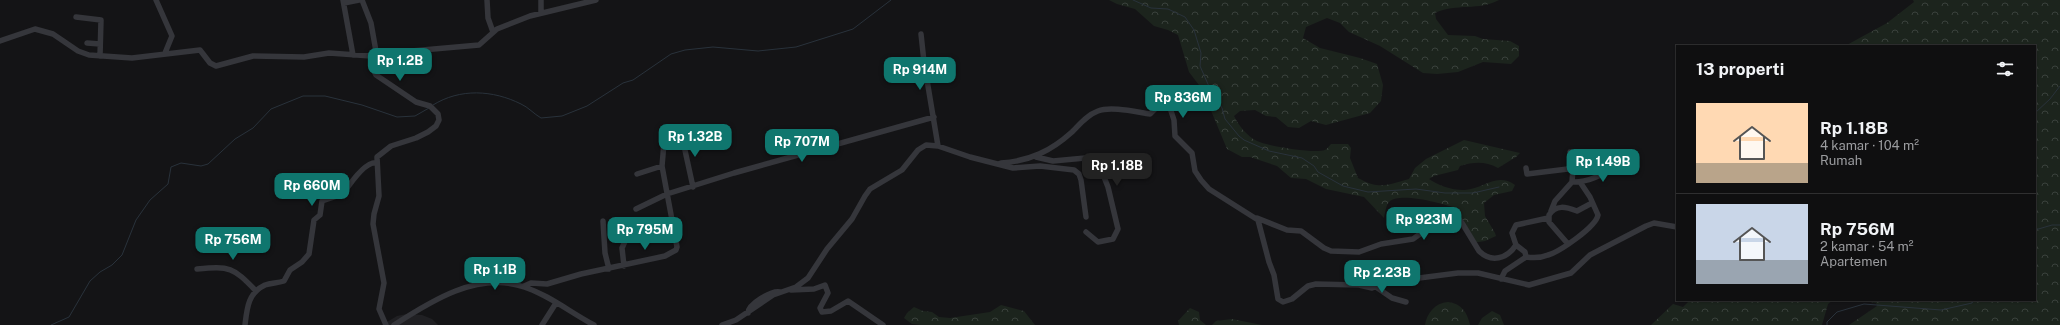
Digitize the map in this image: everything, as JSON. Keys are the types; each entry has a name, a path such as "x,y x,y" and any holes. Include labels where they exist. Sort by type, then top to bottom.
{"street":[{"path":"156,0 172,36 165,53"},
{"path":"354,55 344,1 360,0 371,23 374,57 372,69 376,76 416,102 431,107 439,117 439,122 436,126 416,138 391,146 377,157 380,196 374,211 372,224 384,283 379,307 386,325"},
{"path":"487,0 488,18 493,32"},
{"path":"541,0 541,12"},
{"path":"0,40 38,29 58,37 84,54 132,58 165,53 180,54 200,50 210,63 216,66 253,56 304,57 329,53 387,57 400,52 478,45 493,32 541,12 596,0"},
{"path":"76,17 101,20 100,56"},
{"path":"922,34 924,62 938,146"},
{"path":"87,43 100,44"},
{"path":"1001,163 1036,157 1058,144 1084,119 1097,111 1106,109 1150,114 1159,104 1166,101 1170,104 1174,120 1175,136 1192,153 1195,171 1209,189 1257,218 1287,230 1301,231 1324,248 1331,251 1359,252 1380,244 1413,239 1420,234 1423,226 1427,222 1446,213 1457,216 1482,254 1496,259 1504,257 1516,245"},
{"path":"636,209 667,194 829,146 934,117"},
{"path":"681,132 693,187"},
{"path":"524,286 531,284 547,284 624,266 665,256 676,250 677,247 662,166 664,143"},
{"path":"722,325 748,313 781,292 796,287 808,278 827,249 852,219 864,196 870,189 902,170 920,148 929,145 938,146 977,159 1001,163 1013,168 1040,166 1076,172 1081,180 1083,188 1086,217"},
{"path":"1526,168 1527,174 1536,174 1584,167 1591,156 1570,152"},
{"path":"1036,157 1053,161 1096,157 1108,187 1118,229 1113,240 1098,242 1086,232"},
{"path":"1572,182 1580,182 1599,176 1628,160"},
{"path":"245,325 248,302 256,291 266,284 284,280 290,270 305,259 311,245 314,220 320,215 322,201 344,194 349,184 361,173 362,169 371,163 377,163"},
{"path":"637,174 662,166"},
{"path":"1568,244 1549,222 1548,218 1555,201 1572,182 1573,168"},
{"path":"1501,279 1505,271 1526,257 1550,255 1568,244 1597,218 1592,203 1580,182"},
{"path":"1551,212 1559,207 1577,211 1592,203"},
{"path":"1257,218 1274,275 1277,296 1280,301 1288,301 1308,286 1316,284 1376,287 1388,282 1458,273 1478,273 1529,285 1559,278 1575,271 1587,257 1646,226 1654,223 1676,227"},
{"path":"1526,257 1523,250 1516,245 1512,233 1516,225 1548,218"},
{"path":"603,221 604,253 609,269"},
{"path":"623,226 627,237 622,248 624,266"},
{"path":"197,269 223,267 231,269 256,291"},
{"path":"394,325 434,300 457,291 494,282 524,286 594,325"},
{"path":"787,290 814,289 826,285 828,293 820,308 822,312 830,311 848,301 883,325"},
{"path":"1376,287 1392,298 1406,302"},
{"path":"542,325 556,303"}],"shaded area":[{"path":"407,314 422,315 432,319 438,325 382,325 397,316"}],"green space":[{"path":"1109,0 1499,0 1484,5 1443,10 1435,13 1436,19 1448,35 1475,36 1483,39 1510,41 1519,46 1519,56 1511,64 1483,62 1458,72 1437,74 1423,73 1380,46 1349,32 1340,23 1327,18 1306,27 1303,38 1320,48 1377,64 1383,85 1381,101 1370,113 1326,125 1311,121 1299,128 1288,127 1276,117 1266,116 1255,110 1240,111 1234,116 1247,134 1257,141 1270,145 1291,149 1320,151 1325,150 1331,144 1348,144 1351,148 1350,158 1358,178 1378,185 1409,179 1415,168 1426,159 1464,140 1520,153 1498,168 1484,163 1470,164 1460,166 1458,170 1434,176 1429,179 1456,190 1472,189 1490,182 1502,180 1508,181 1515,185 1512,191 1494,195 1484,203 1485,216 1496,236 1485,241 1472,243 1458,221 1458,209 1444,204 1413,198 1396,199 1390,201 1384,218 1364,197 1326,189 1306,179 1291,178 1277,166 1250,157 1242,157 1227,149 1202,89 1189,72 1178,35 1154,26 1135,9"},
{"path":"1913,0 2060,0 2060,325 1849,325 1877,306 1876,303 1865,301 2036,301 2036,45 1847,45 1887,23 1914,2"},
{"path":"1689,301 1832,301 1828,304 1822,325 1651,325 1673,304 1683,307"},
{"path":"1448,302 1453,303 1463,309 1470,325 1425,325 1432,309 1439,304"},
{"path":"1001,305 1024,311 1035,325 921,325 912,324 904,318 914,307 923,311 932,312 939,317 950,318 990,312"},
{"path":"1190,308 1199,312 1200,320 1206,325 1179,325 1178,321"},
{"path":"1492,311 1500,315 1504,325 1478,325 1482,318"},
{"path":"1232,319 1262,325 1212,325 1216,321"}],"waterway":[{"path":"433,105 454,96 477,93 510,99 526,107 541,118 562,116 587,106 623,83 633,80 671,54 685,50 713,47 758,51 796,47 853,29 891,0"},
{"path":"1133,0 1151,8 1168,9 1185,17 1194,30 1201,53 1200,66 1211,91 1222,108 1225,119 1244,140 1269,151 1302,158 1314,166 1318,172 1343,186 1368,192 1416,189 1445,193 1473,193 1499,187"},
{"path":"2036,112 2050,99 2060,86"},
{"path":"51,325 69,317 90,281 100,272 112,265 122,255 136,220 150,200 168,184 171,167 181,163 201,166 208,164 235,139 253,128 271,109 303,96 325,96 362,105 397,117 415,116 429,108"},
{"path":"2036,230 2052,225 2060,225"},
{"path":"1827,325 1827,322 1837,312 1864,304 1941,310 1972,303 1974,301"}]}
